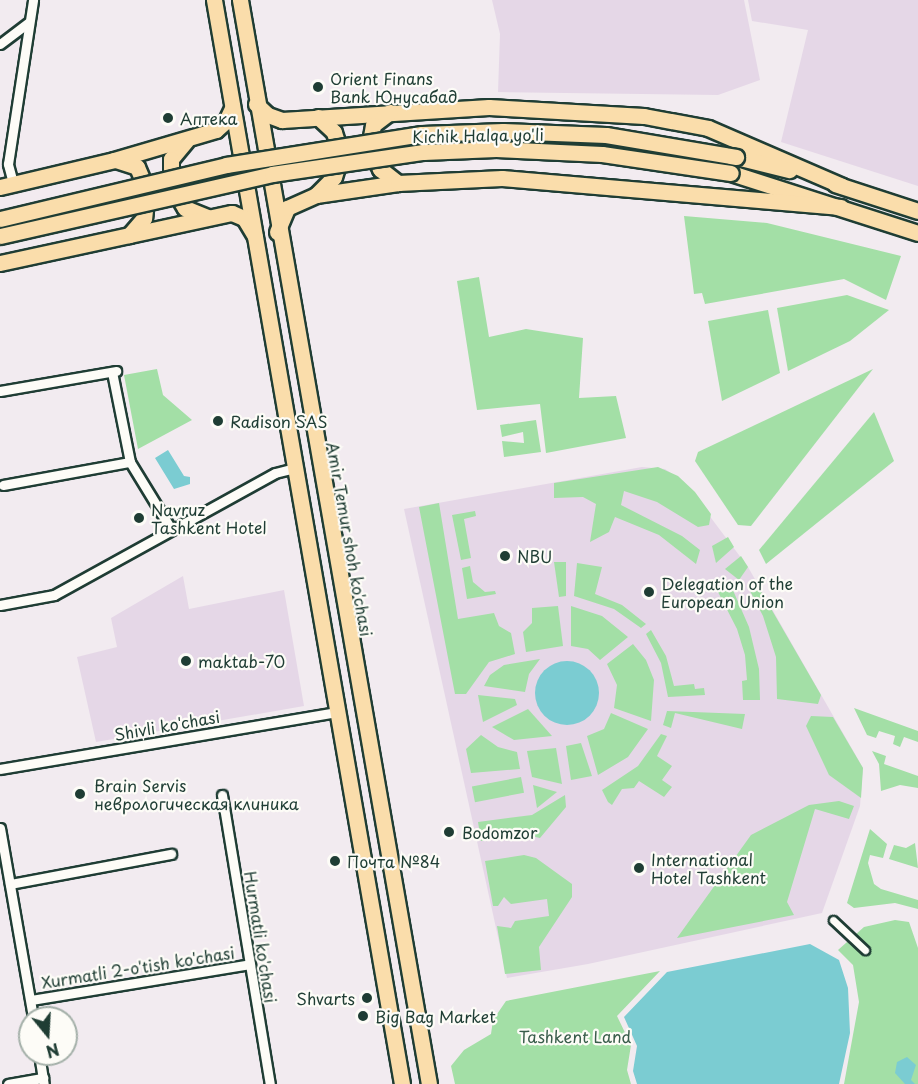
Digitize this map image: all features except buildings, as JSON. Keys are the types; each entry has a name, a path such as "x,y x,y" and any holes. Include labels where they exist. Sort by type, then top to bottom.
{"main road":[{"path":"214,0 402,1084"},
{"name":"Amir Temur shoh ko'chasi","path":"240,0 277,232 429,1084"},
{"path":"256,104 268,115 282,120 393,111 545,108 687,123 745,142 842,186"},
{"path":"6,185 114,160 191,137 221,126 232,108"},
{"path":"393,111 373,125 369,147 380,169 398,183"},
{"path":"316,195 334,177 341,154 337,137 318,117"},
{"name":"Kichik Halqa yo'li","path":"0,219 247,160 434,133 504,131 614,136 736,158 842,186 918,211"},
{"path":"191,137 177,148 171,159 171,185 185,208 209,218"},
{"name":"Kichik Halqa yo'li","path":"0,236 261,176 423,152 496,149 602,154 731,173 918,232"},
{"path":"114,160 137,167 147,191 144,218 129,235"},
{"path":"277,232 287,208 316,195 398,183 502,178 842,207"},
{"path":"0,263 232,213 240,216 255,236"},
{"path":"326,643 350,639"}],"street":[{"path":"6,185 33,0"},
{"path":"0,44 28,23"},
{"path":"0,391 114,371 130,462 171,529"},
{"path":"3,485 130,462"},
{"path":"0,605 54,595 275,473 295,468"},
{"name":"Shivli ko'chasi","path":"0,769 338,712"},
{"name":"Hurmatli ko'chasi","path":"222,795 270,1084"},
{"path":"0,828 31,1006"},
{"path":"10,884 171,854"},
{"path":"833,920 865,950"},
{"name":"Xurmatli 2-o'tish ko'chasi","path":"30,1000 250,964"},
{"path":"8,1084 44,1081 41,1066"}],"shaded area":[{"path":"492,0 744,0 760,80 718,95 498,92 500,34"},
{"path":"748,0 918,0 918,186 781,142 808,30 752,21"},
{"path":"642,467 665,469 684,482 748,567 863,768 860,806 822,913 588,964 507,978 404,509"},
{"name":"maktab-70","path":"183,576 189,609 284,590 304,706 96,742 77,657 117,647 111,618"}],"green space":[{"path":"684,216 767,223 901,256 886,300 844,279 705,304 702,293 694,294"},
{"path":"479,277 489,337 526,329 583,338 579,398 616,396 626,438 546,453 540,404 477,410 457,281"},
{"path":"847,295 889,310 850,341 788,371 777,308"},
{"path":"768,310 780,373 722,401 708,321"},
{"path":"157,369 163,395 192,420 138,449 124,375"},
{"path":"873,369 751,526 738,525 695,461 698,452"},
{"path":"874,412 894,461 766,564 759,550"},
{"path":"536,420 541,452 504,457 502,441 524,443 523,432 502,437 500,425"},
{"path":"658,467 678,476 695,492 711,514 709,525 698,527 657,502 624,491 621,505 682,536 700,550 696,564 659,535 615,517 609,532 590,542 596,504 583,497 554,498 554,483"},
{"path":"439,503 458,619 494,613 499,626 511,633 515,654 489,662 466,694 455,694 419,507"},
{"path":"475,511 476,516 464,519 471,558 461,560 452,515"},
{"path":"728,537 734,547 716,563 712,546"},
{"path":"741,556 748,567 739,580 725,569"},
{"path":"554,562 566,562 566,596 559,597"},
{"path":"577,563 602,567 595,594 622,605 646,624 641,628 614,609 574,596"},
{"path":"470,566 473,582 485,592 495,591 496,594 467,599 462,568"},
{"path":"758,586 821,695 818,704 777,699 776,657 763,616 750,591"},
{"path":"723,587 732,588 749,627 759,669 760,700 743,700 742,681 747,680 745,655 737,629 718,592"},
{"path":"558,606 563,646 526,652 523,632 532,623 532,608"},
{"path":"571,606 602,616 628,637 600,660 588,649 571,646"},
{"path":"651,630 666,656 674,686 694,684 695,689 704,688 705,695 668,697 661,663 646,634"},
{"path":"633,644 646,660 654,680 651,721 614,708 617,685 607,664"},
{"path":"540,659 529,674 525,692 484,686 490,675 504,665"},
{"path":"478,695 515,699 517,705 483,722"},
{"path":"854,708 918,731 918,742 904,737 900,747 893,744 895,736 879,731 876,738 867,735"},
{"path":"528,709 552,736 514,740 492,727"},
{"path":"667,711 745,714 742,729 675,713 671,728 663,725"},
{"path":"611,713 648,729 628,757 598,775 587,736 604,729"},
{"path":"811,716 833,717 863,768 861,798 829,775 806,726"},
{"path":"661,734 667,736 657,756 672,766 662,780 672,787 664,797 639,781 634,788 622,789 612,805 602,790 638,766"},
{"path":"481,735 498,747 517,752 520,769 471,773 466,749"},
{"path":"581,743 592,776 571,780 566,746"},
{"path":"556,748 562,784 532,777 527,751"},
{"path":"872,751 886,756 884,764 918,776 918,788 900,785 881,791 879,764"},
{"path":"521,777 524,793 475,802 472,787"},
{"path":"533,785 557,792 537,808"},
{"path":"565,795 566,807 540,838 522,834 481,841 478,822 532,815"},
{"path":"839,801 854,806 849,819 815,809 787,902 794,915 677,938 751,835 809,805"},
{"path":"870,829 887,844 883,858 870,855 868,863 874,884 881,889 918,900 918,909 895,903 854,908 847,903"},
{"path":"915,843 918,868 889,859 894,845 906,848"},
{"path":"524,855 536,858 572,884 572,897 539,947 541,970 505,974 497,926 511,928 515,921 549,916 547,899 511,904 504,897 498,906 493,906 485,861"},
{"path":"895,920 909,922 918,948 918,1084 844,1084 859,1002 853,965 838,950 864,927"},
{"name":"Tashkent Land","path":"660,971 617,1016 631,1045 627,1070 631,1084 455,1084 451,1066 464,1050 491,1034 493,1020 506,1001"}],"water":[{"path":"168,450 184,476 190,477 190,484 174,489 155,458"},
{"path":"561,661 573,661 590,670 597,681 599,693 597,705 590,716 573,725 561,725 549,720 540,711 535,699 535,687 540,675 549,666"},
{"path":"810,944 839,960 848,988 850,1033 839,1084 637,1084 633,1071 637,1046 624,1017 667,972"},
{"path":"907,1057 916,1065 911,1080 915,1084 905,1084 895,1073 897,1062"}],"place":[{"name":"Orient Finans Bank Юнусабад","path":"318,87"},
{"name":"Аптека","path":"168,118"},
{"name":"Radison SAS","path":"218,421"},
{"name":"Navruz Tashkent Hotel","path":"139,518"},
{"name":"NBU","path":"505,556"},
{"name":"Delegation of the European Union","path":"649,592"},
{"name":"maktab-70","path":"186,661"},
{"name":"Brain Servis неврологическая клиника","path":"80,794"},
{"name":"Bodomzor","path":"449,832"},
{"name":"Почта №84","path":"335,861"},
{"name":"International Hotel Tashkent","path":"639,868"},
{"name":"Shvarts","path":"367,998"},
{"name":"Big Bag Market","path":"363,1016"}]}
